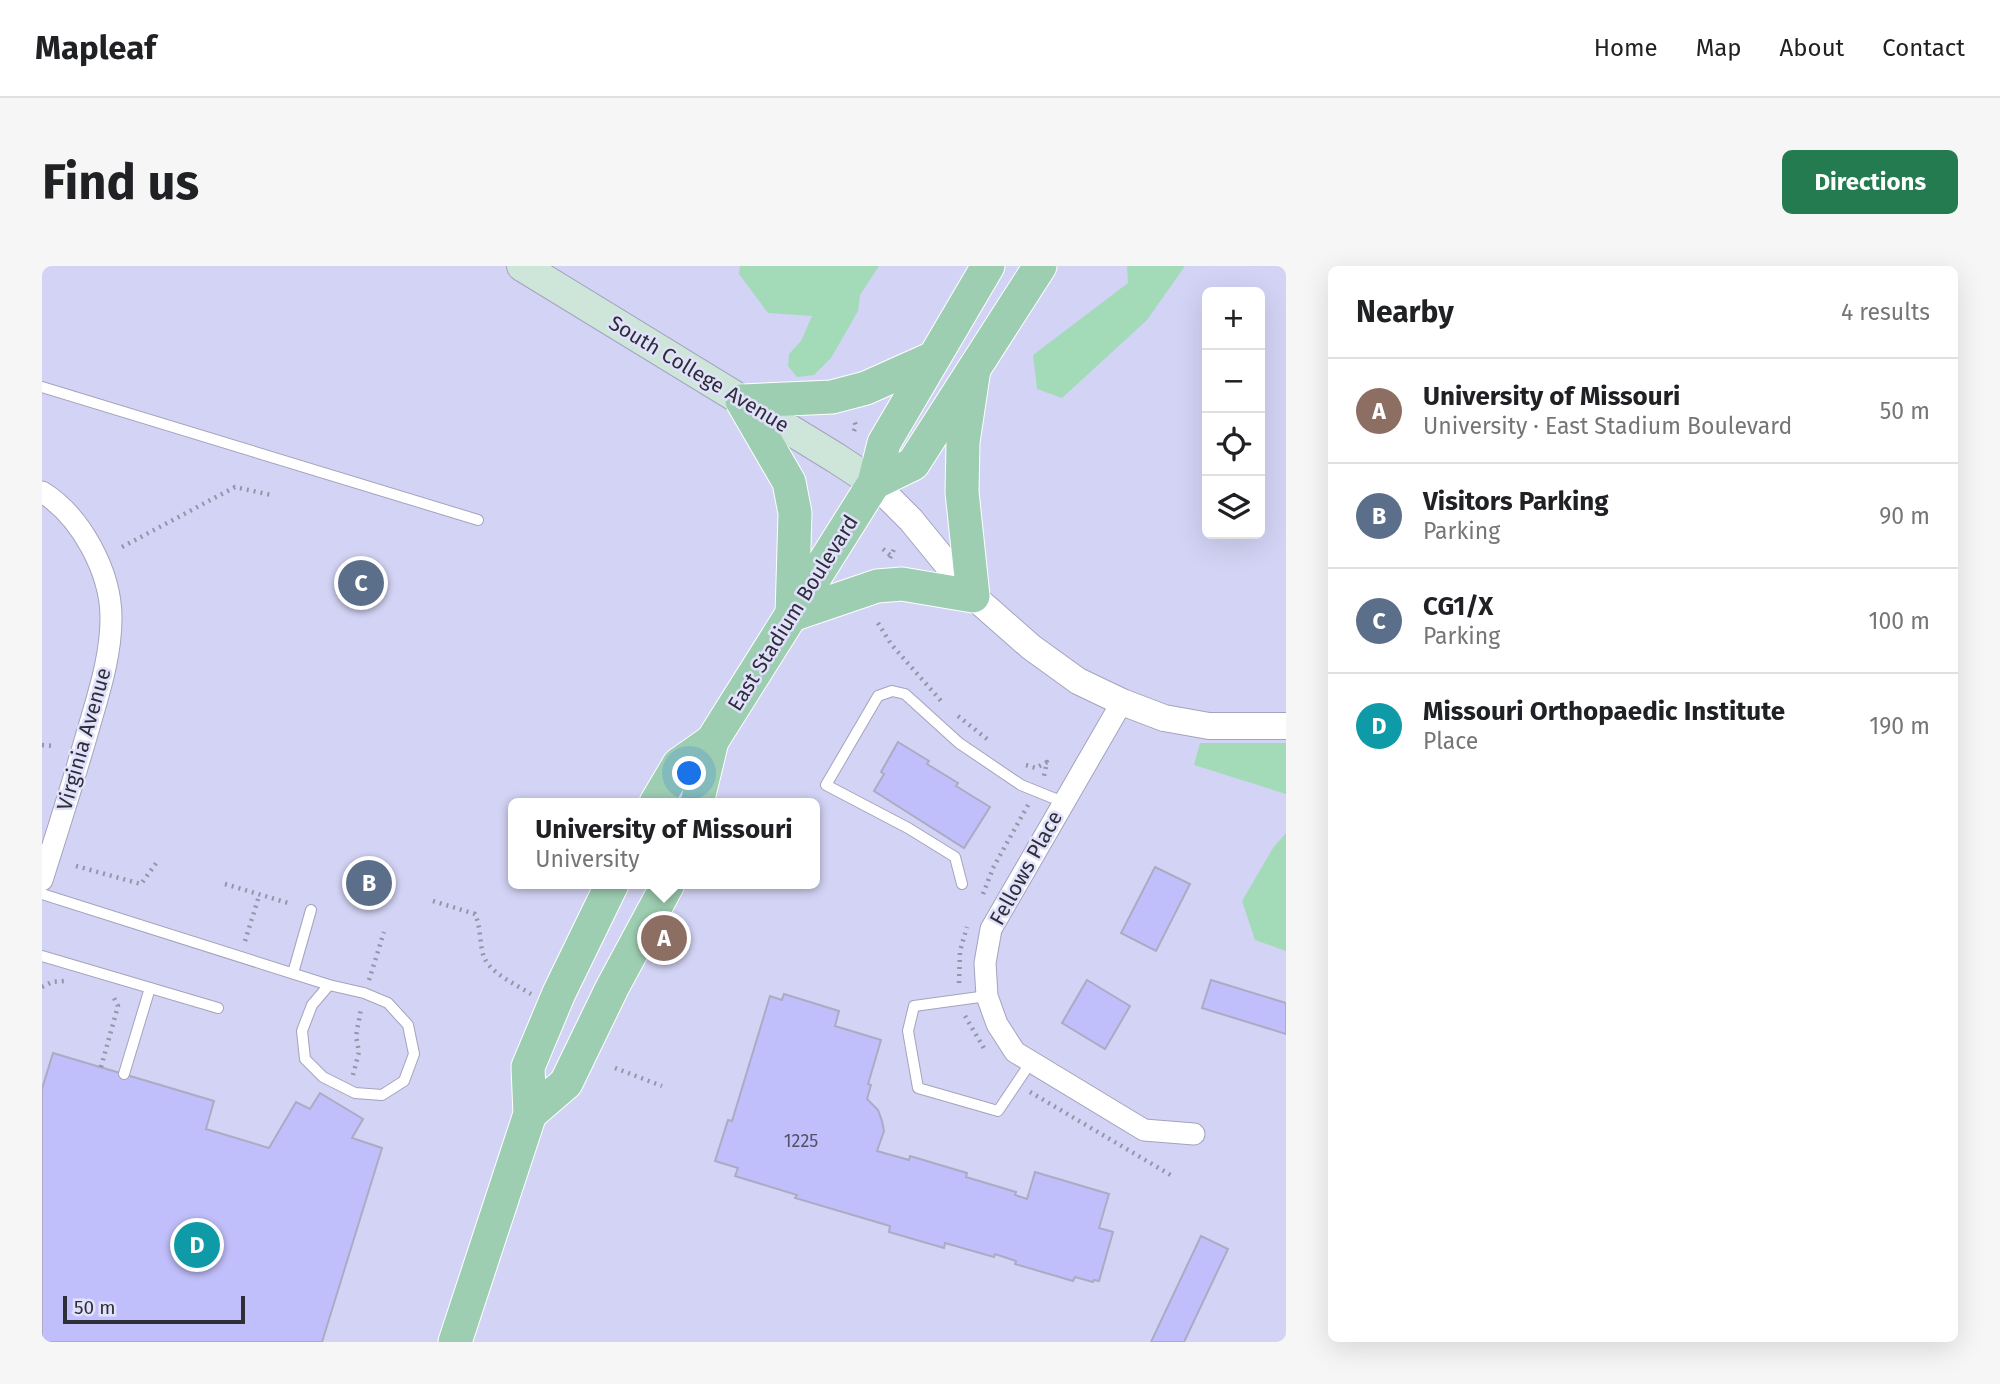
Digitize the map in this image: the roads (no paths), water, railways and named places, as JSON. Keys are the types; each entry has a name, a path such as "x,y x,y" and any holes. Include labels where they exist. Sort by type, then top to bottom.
{"main road":[{"name":"South College Avenue","path":"522,266 874,484"},
{"name":"East Stadium Boulevard","path":"698,798 712,741 874,484 884,443 988,266"},
{"path":"874,484 913,464 1040,266"},
{"path":"933,358 866,388 832,397 742,401 789,482 795,513 792,615 877,586 902,584 973,596 962,492 963,442 974,369"},
{"name":"East Stadium Boulevard","path":"659,798 679,764 712,741"},
{"path":"455,1342 530,1114 527,1067 559,993 610,889"},
{"path":"530,1114 566,1083 612,988 665,889"}],"street":[{"path":"874,484 911,520 973,596 1031,647 1078,681 1164,718 1209,726 1286,726"},
{"name":"Virginia Avenue","path":"42,492 59,503 85,535 103,571 111,617 106,671 42,880"},
{"name":"Fellows Place","path":"1122,702 990,929 985,963 987,996 997,1024 1015,1052 1144,1130 1194,1134"}],"lane":[{"path":"42,387 478,520"},
{"path":"962,884 955,857 908,828 826,785 878,696 892,691 905,694 960,743 1021,785 1063,802"},
{"path":"42,894 293,974 364,993 388,1003 408,1025 414,1055 404,1081 382,1095 355,1093 346,1089 323,1077 305,1059 302,1031 312,1005 329,985"},
{"path":"293,974 311,910"},
{"path":"42,956 218,1008"},
{"path":"124,1074 150,988"},
{"path":"987,996 914,1006 908,1031 918,1088 998,1111 1031,1062"}],"place":[{"name":"CG1/X","path":"361,583"},
{"name":"Visitors Parking","path":"369,883"},
{"name":"University of Missouri","path":"664,938"},
{"name":"Missouri Orthopaedic Institute","path":"197,1245"}]}
